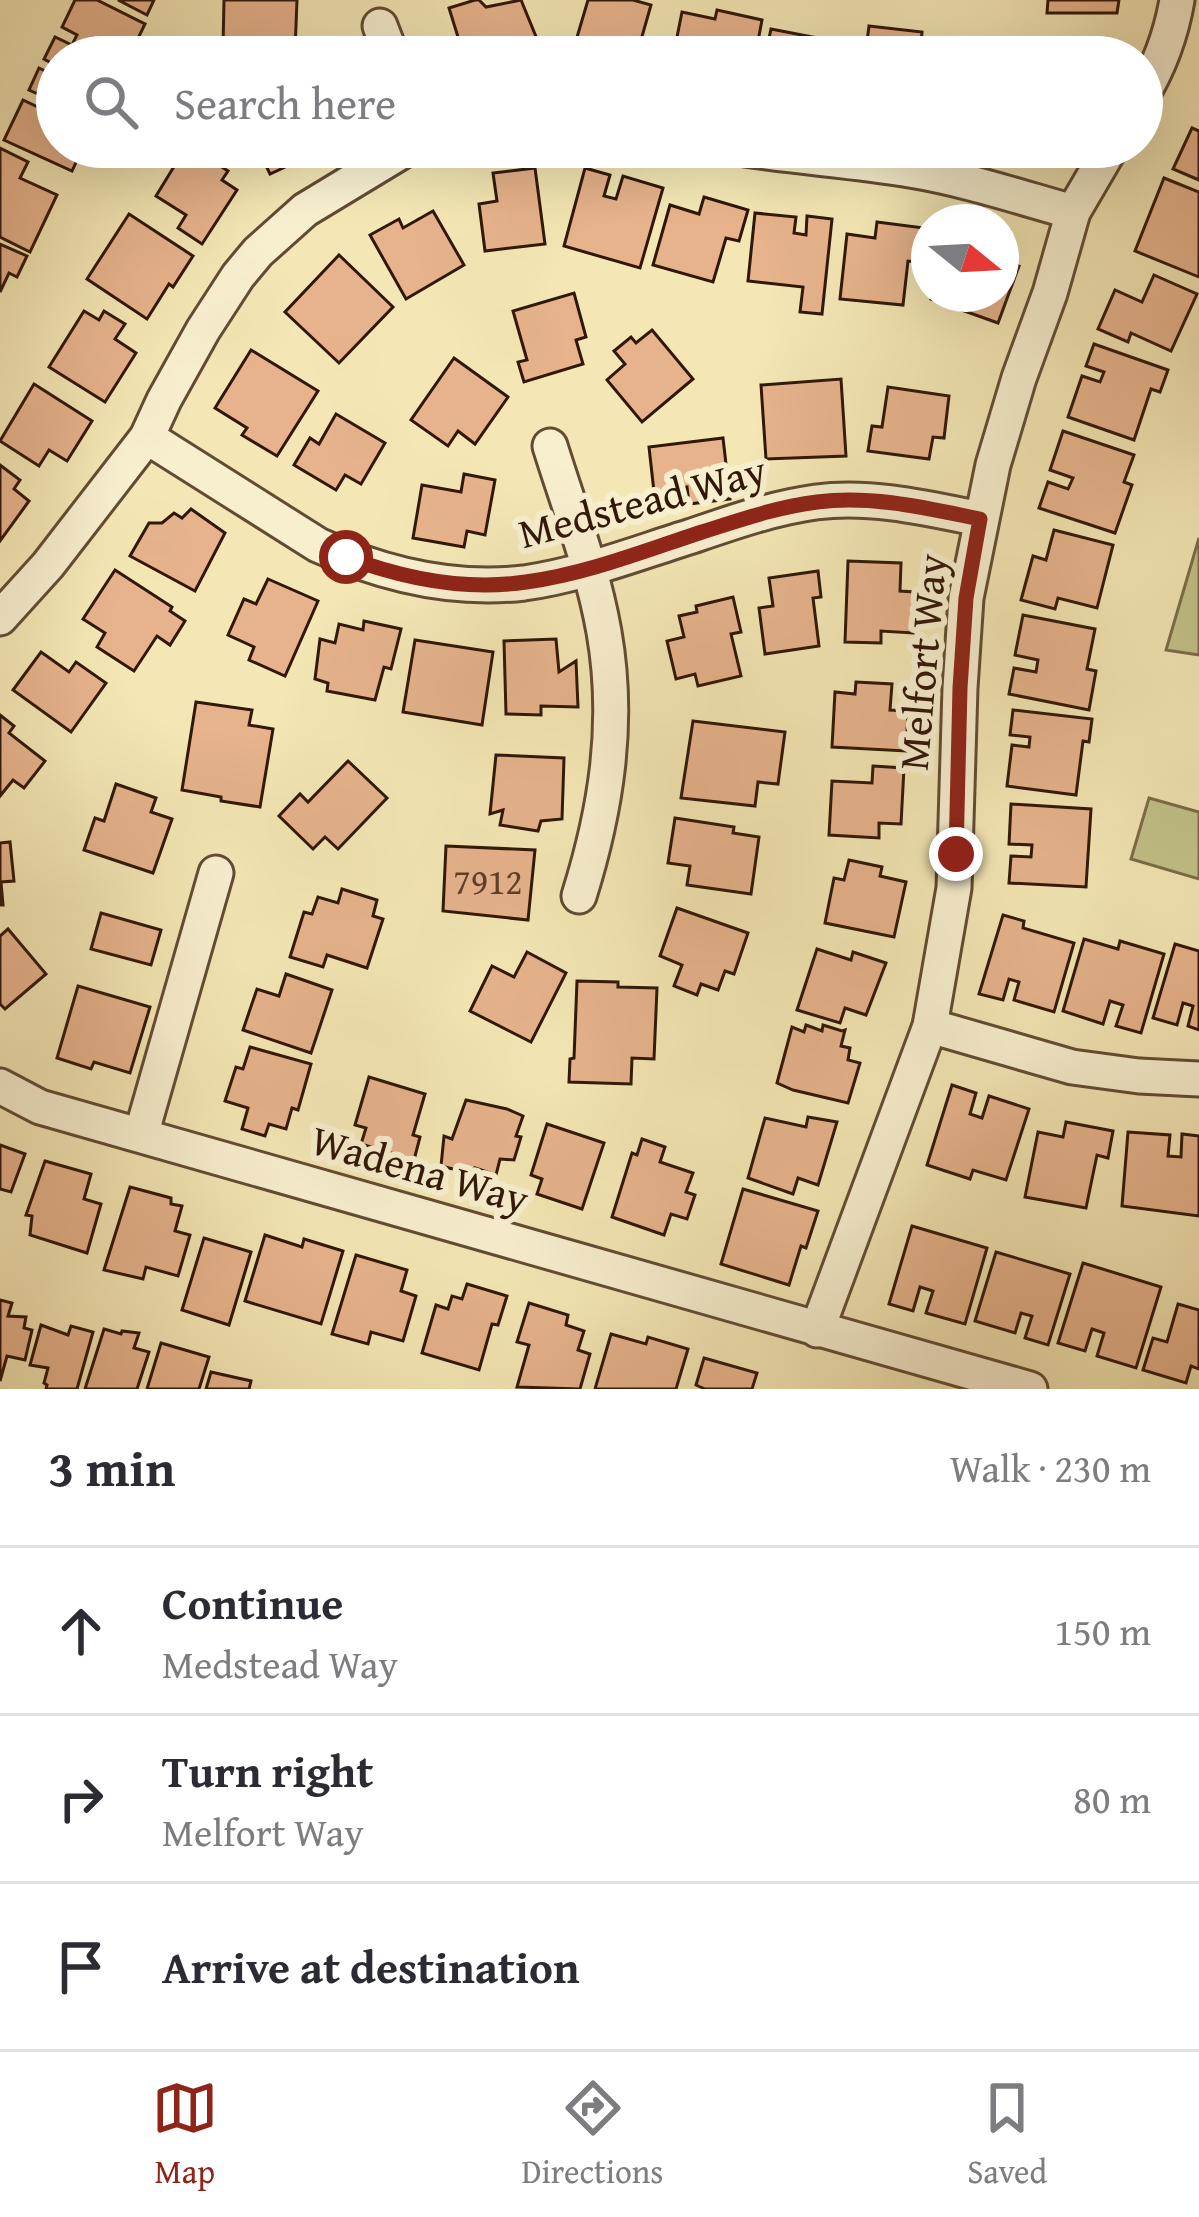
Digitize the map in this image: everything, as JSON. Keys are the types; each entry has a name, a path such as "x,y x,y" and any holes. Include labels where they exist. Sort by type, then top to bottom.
{"street":[{"path":"1163,54 1177,0"},
{"path":"0,618 48,565 148,437 203,330 258,252 305,210 375,168"},
{"path":"891,168 947,177 1073,212"},
{"name":"Melfort Way","path":"818,1330 930,1026 954,888 961,665 966,598 980,519 1018,378 1050,293 1073,212 1099,168"},
{"name":"Medstead Way","path":"148,437 319,544 375,568 445,582 526,582 589,568 756,515 818,502 885,502 980,519"},
{"path":"550,446 589,568 604,632 612,701 609,770 597,838 579,896"},
{"path":"141,1135 216,873"},
{"path":"930,1026 1072,1067 1199,1079"},
{"name":"Wadena Way","path":"0,1086 40,1107 1030,1389"}],"green space":[{"path":"1199,538 1199,655 1166,650"},
{"path":"1149,798 1199,812 1199,879 1131,859"}],"building":[{"path":"75,0 97,0 145,24 139,36 76,36 62,27"},
{"path":"118,0 154,0 147,15"},
{"path":"224,0 297,0 296,36 223,36"},
{"path":"475,0 486,7 521,0 536,36 458,36 449,8"},
{"path":"588,0 651,5 642,36 577,36"},
{"path":"1048,0 1119,0 1117,13 1047,13"},
{"path":"717,10 762,20 759,36 677,36 682,12 715,19"},
{"path":"869,26 922,32 922,36 868,36"},
{"path":"771,29 807,36 770,36"},
{"path":"23,100 36,106 36,155 4,140"},
{"path":"1192,128 1199,131 1199,180 1173,169"},
{"path":"0,148 28,162 20,178 57,195 30,252 0,237"},
{"path":"173,168 223,168 228,171 222,180 237,190 202,244 178,228 186,215 156,196"},
{"path":"535,168 545,244 485,251 479,204 497,201 493,173"},
{"path":"585,168 610,175 604,196 616,199 623,176 663,188 640,268 564,246"},
{"path":"1164,178 1199,192 1199,277 1135,251"},
{"path":"704,197 748,210 739,241 726,238 713,282 653,265 670,205 699,214"},
{"path":"433,211 464,265 406,299 370,235 399,219 403,228"},
{"path":"755,213 796,217 794,233 806,235 807,216 832,219 822,314 800,312 803,287 748,281"},
{"path":"129,214 193,256 147,319 87,279"},
{"path":"877,222 911,226 903,305 840,299 847,234 875,238"},
{"path":"0,244 27,256 17,277 9,273 0,292"},
{"path":"339,255 393,307 339,363 285,312"},
{"path":"1154,275 1197,294 1171,351 1131,333 1128,342 1098,329 1115,290 1142,302"},
{"path":"574,293 586,337 576,340 583,364 524,382 518,362 527,360 513,311"},
{"path":"84,311 99,320 104,311 125,324 115,339 136,353 105,402 49,367"},
{"path":"967,312 1002,312 998,323"},
{"path":"652,330 693,379 642,422 607,380 625,364 614,351 631,337 636,343"},
{"path":"1094,344 1168,370 1160,392 1151,389 1134,440 1068,417 1082,376 1100,382 1104,372 1086,366"},
{"path":"251,350 318,391 277,456 242,435 247,428 215,408"},
{"path":"454,358 508,397 475,444 458,431 448,446 411,420"},
{"path":"841,379 846,456 766,459 761,385"},
{"path":"34,384 92,421 67,461 49,450 39,466 0,441"},
{"path":"888,387 949,396 944,438 933,437 929,459 868,451 872,426 882,427"},
{"path":"336,414 385,443 361,484 345,475 336,490 294,465 310,438 319,444"},
{"path":"1063,431 1134,455 1124,482 1132,485 1115,533 1039,508 1048,482 1068,489 1073,478 1050,470"},
{"path":"723,438 730,499 689,504 687,487 654,492 649,447"},
{"path":"0,465 20,480 14,489 29,501 0,541"},
{"path":"464,474 495,480 485,535 467,531 464,547 413,538 422,485 461,492"},
{"path":"191,509 225,533 195,591 130,556 149,523 162,523 174,513 182,518"},
{"path":"1054,530 1113,545 1097,608 1058,598 1055,609 1021,600 1033,556 1046,560"},
{"path":"848,561 901,563 900,591 915,592 913,633 881,631 881,643 845,642"},
{"path":"115,570 172,607 170,611 185,621 170,645 157,636 134,671 97,647 105,633 83,619"},
{"path":"818,571 821,597 813,598 819,646 765,654 759,608 773,606 769,578"},
{"path":"268,579 318,601 285,676 249,660 254,647 228,635 244,599 256,604"},
{"path":"733,597 741,632 731,634 741,676 698,686 695,674 676,679 667,641 684,637 679,616 697,612 696,606"},
{"path":"1023,615 1095,629 1087,669 1096,671 1089,710 1009,694 1014,668 1036,672 1038,660 1015,655"},
{"path":"364,621 401,629 391,669 384,667 375,700 327,691 328,683 315,679 320,639 335,643 339,624 363,630"},
{"path":"556,639 559,672 576,661 578,707 541,706 541,715 506,714 504,641"},
{"path":"415,640 493,652 482,725 403,712"},
{"path":"41,652 69,672 76,662 106,683 71,732 13,690"},
{"path":"856,682 892,684 890,710 908,711 906,751 832,747 835,692 855,694"},
{"path":"196,702 252,710 249,725 273,729 260,807 182,790"},
{"path":"1013,710 1092,719 1089,742 1083,741 1076,795 1007,786 1012,745 1029,747 1030,737 1010,735"},
{"path":"0,715 14,726 9,733 45,761 24,788 13,780 0,796"},
{"path":"693,721 785,732 778,784 758,782 755,806 681,798"},
{"path":"496,755 564,758 562,819 541,821 538,831 500,825 503,810 490,814"},
{"path":"348,761 387,798 338,849 325,837 313,849 279,816 300,794 308,802"},
{"path":"873,766 904,768 901,824 879,823 879,838 829,835 832,781 872,783"},
{"path":"116,784 156,798 151,812 172,819 153,873 84,850 95,818 104,821"},
{"path":"1011,804 1091,809 1086,887 1009,883 1011,856 1031,857 1032,845 1009,844"},
{"path":"675,818 734,827 733,833 759,837 751,894 687,885 690,866 668,863"},
{"path":"10,842 14,881 1,882 0,905 0,843"},
{"path":"446,846 535,850 528,920 443,911"},
{"path":"849,860 882,867 880,876 906,882 894,937 825,923 834,878 844,880"},
{"path":"342,889 377,900 373,916 383,919 367,968 327,955 323,967 290,957 304,912 312,914 318,897 338,903"},
{"path":"677,908 748,933 734,974 725,971 718,990 701,984 697,995 674,986 682,965 660,956"},
{"path":"101,913 161,930 151,965 91,949"},
{"path":"1003,915 1024,921 1023,928 1074,943 1054,1012 1014,1000 1019,982 1009,979 1003,1000 979,994"},
{"path":"8,929 46,974 5,1009 0,1004 0,936"},
{"path":"1084,939 1118,949 1120,941 1164,954 1141,1033 1116,1026 1123,1005 1110,1001 1103,1024 1063,1011"},
{"path":"1175,944 1199,951 1199,1030 1188,1026 1193,1006 1183,1003 1177,1025 1153,1018"},
{"path":"817,949 851,960 853,952 886,963 866,1015 845,1008 840,1023 797,1010"},
{"path":"527,952 566,973 531,1042 470,1011 492,966 514,977"},
{"path":"286,974 332,990 311,1053 243,1030 257,989 279,996"},
{"path":"577,981 657,988 654,1059 632,1058 631,1084 569,1082"},
{"path":"78,986 150,1007 130,1073 94,1062 91,1069 57,1058"},
{"path":"806,1025 822,1031 823,1025 845,1030 841,1046 850,1048 848,1060 860,1063 848,1103 777,1083 792,1027 804,1032"},
{"path":"250,1047 311,1064 298,1110 292,1108 286,1129 269,1124 265,1136 242,1129 248,1108 225,1101 236,1067 243,1069"},
{"path":"369,1077 425,1094 413,1135 420,1137 414,1160 361,1144 366,1128 355,1125"},
{"path":"952,1085 976,1093 970,1114 982,1118 989,1096 1029,1109 1006,1180 973,1170 970,1179 927,1165"},
{"path":"466,1100 523,1116 514,1160 500,1159 496,1175 441,1166 444,1136 452,1139"},
{"path":"808,1117 837,1122 818,1185 798,1178 793,1194 748,1178 765,1118 806,1127"},
{"path":"1066,1122 1113,1131 1108,1158 1097,1155 1086,1208 1025,1197 1038,1132 1063,1137"},
{"path":"547,1124 604,1143 582,1209 537,1194 542,1179 531,1175"},
{"path":"1128,1132 1170,1135 1168,1156 1181,1157 1182,1134 1199,1136 1199,1216 1122,1206"},
{"path":"642,1139 665,1147 660,1162 693,1173 686,1192 695,1195 687,1219 671,1214 664,1235 612,1217 632,1153 637,1155"},
{"path":"0,1145 25,1154 11,1192 0,1189"},
{"path":"45,1161 91,1174 84,1199 101,1204 87,1253 30,1235 32,1216 26,1215"},
{"path":"130,1187 171,1198 171,1204 182,1206 175,1231 190,1235 178,1276 146,1267 143,1279 104,1270"},
{"path":"743,1189 818,1211 789,1285 721,1264"},
{"path":"912,1226 987,1248 965,1324 926,1313 933,1291 920,1287 913,1311 889,1304"},
{"path":"265,1235 302,1247 304,1239 343,1251 321,1324 245,1301"},
{"path":"204,1238 251,1252 229,1325 182,1310"},
{"path":"996,1252 1070,1274 1048,1345 1025,1338 1032,1316 1021,1313 1015,1333 975,1321"},
{"path":"356,1255 407,1270 401,1291 416,1296 403,1341 371,1332 368,1344 332,1334"},
{"path":"1083,1263 1161,1287 1136,1368 1097,1356 1104,1333 1092,1329 1085,1351 1058,1343"},
{"path":"467,1284 507,1296 498,1325 492,1324 479,1370 422,1353 436,1305 448,1309 452,1296 462,1299"},
{"path":"0,1300 12,1303 8,1316 26,1317 24,1328 32,1330 25,1360 7,1356 0,1381"},
{"path":"529,1303 568,1315 566,1325 584,1331 578,1350 590,1354 580,1389 517,1387 529,1345 517,1342"},
{"path":"1178,1304 1199,1310 1199,1369 1191,1366 1186,1383 1143,1370 1153,1338 1167,1342"},
{"path":"41,1325 68,1335 71,1326 93,1332 77,1389 46,1389 48,1368 30,1365"},
{"path":"104,1329 139,1333 134,1348 149,1352 137,1389 85,1389"},
{"path":"611,1334 646,1344 648,1337 688,1349 676,1389 595,1389"},
{"path":"161,1343 209,1357 199,1389 147,1389"},
{"path":"704,1358 757,1373 752,1389 696,1385"},
{"path":"211,1372 251,1381 249,1389 206,1389"}],"route":[{"path":"346,557 405,576 496,585 589,568 756,515 818,502 885,502 980,519 966,598 956,854"}]}
